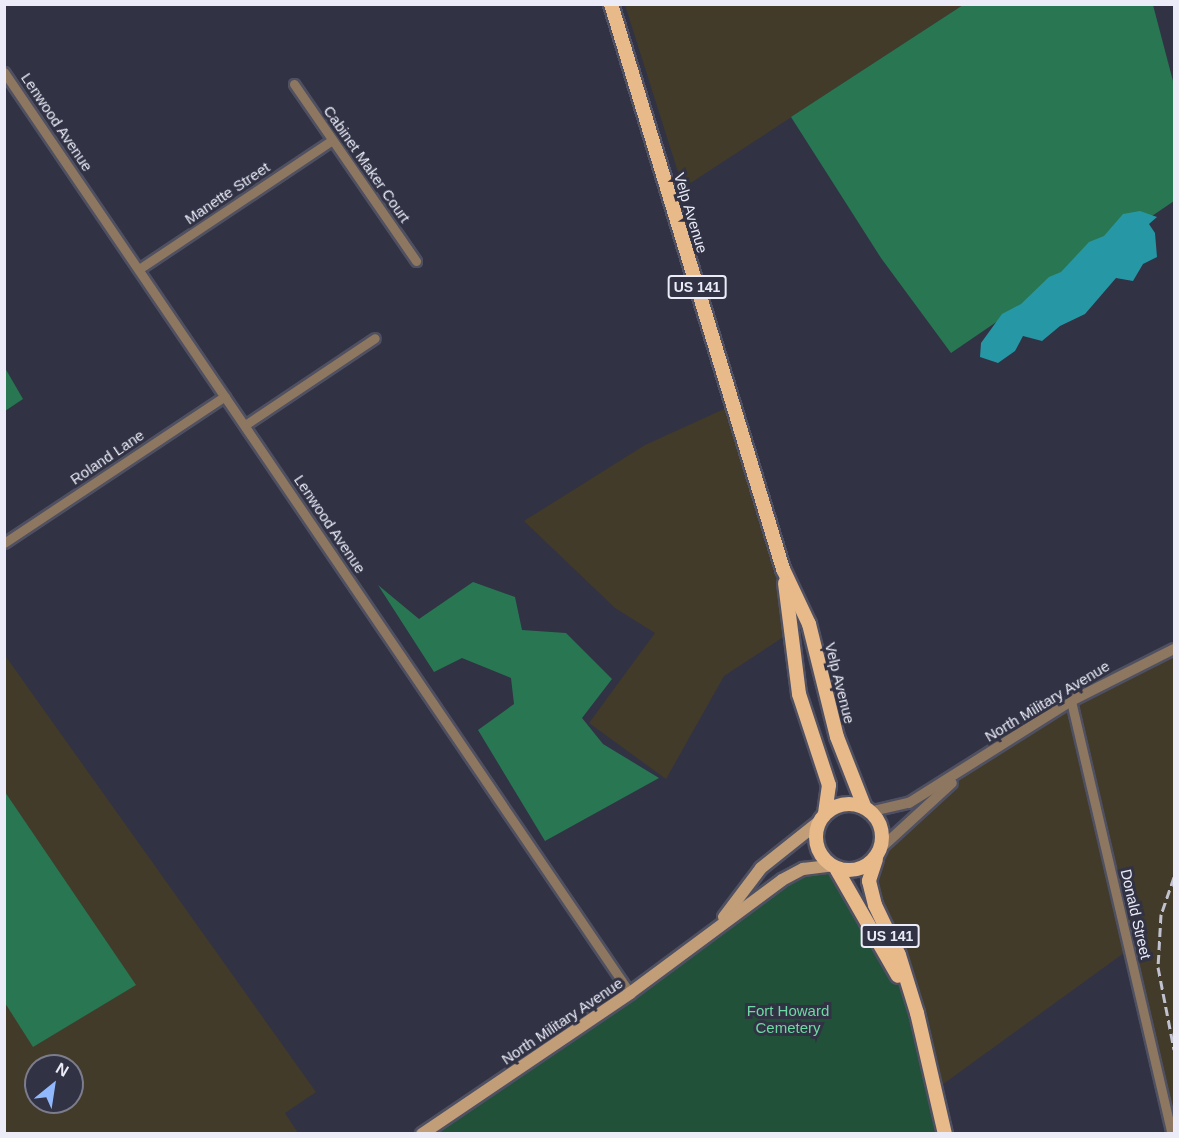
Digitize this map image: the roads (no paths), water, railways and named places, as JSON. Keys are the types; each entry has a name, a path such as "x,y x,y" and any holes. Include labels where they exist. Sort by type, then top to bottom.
{"main road":[{"name":"Velp Avenue","path":"611,4 783,568 809,624 837,737 869,809"},
{"name":"Velp Avenue","path":"783,568 799,694 829,785 822,817"},
{"path":"847,804 869,809 881,828 878,853 857,869 833,868 815,844 822,817 847,804"},
{"name":"North Military Avenue","path":"717,928 761,868 822,817"},
{"name":"US 141","path":"878,853 870,882 875,905 898,955 917,1013 945,1134"},
{"name":"North Military Avenue","path":"422,1134 630,993 717,928 803,869 833,868"},
{"name":"US 141","path":"833,868 917,1013"}],"street":[{"name":"Lenwood Avenue","path":"4,72 630,993"},
{"name":"Cabinet Maker Court","path":"294,84 331,141 416,261"},
{"name":"Manette Street","path":"139,269 331,141"},
{"path":"245,425 375,338"},
{"name":"Roland Lane","path":"4,543 225,396"},
{"name":"North Military Avenue","path":"869,809 909,803 970,767 1071,701 1174,649"},
{"name":"Donald Street","path":"1071,701 1172,1134"},
{"name":"North Military Avenue","path":"878,853 970,767"}],"water":[{"path":"1140,211 1157,217 1149,224 1155,233 1157,257 1143,264 1133,281 1116,278 1085,314 1060,326 1042,341 1023,336 1015,351 998,363 980,357 981,343 1002,314 1021,304 1049,277 1061,272 1089,242 1104,236 1123,214"}],"railway":[{"path":"1174,877 1161,914 1158,967 1174,1049"}],"park label":[{"name":"Fort Howard Cemetery","path":"788,1018"}]}
